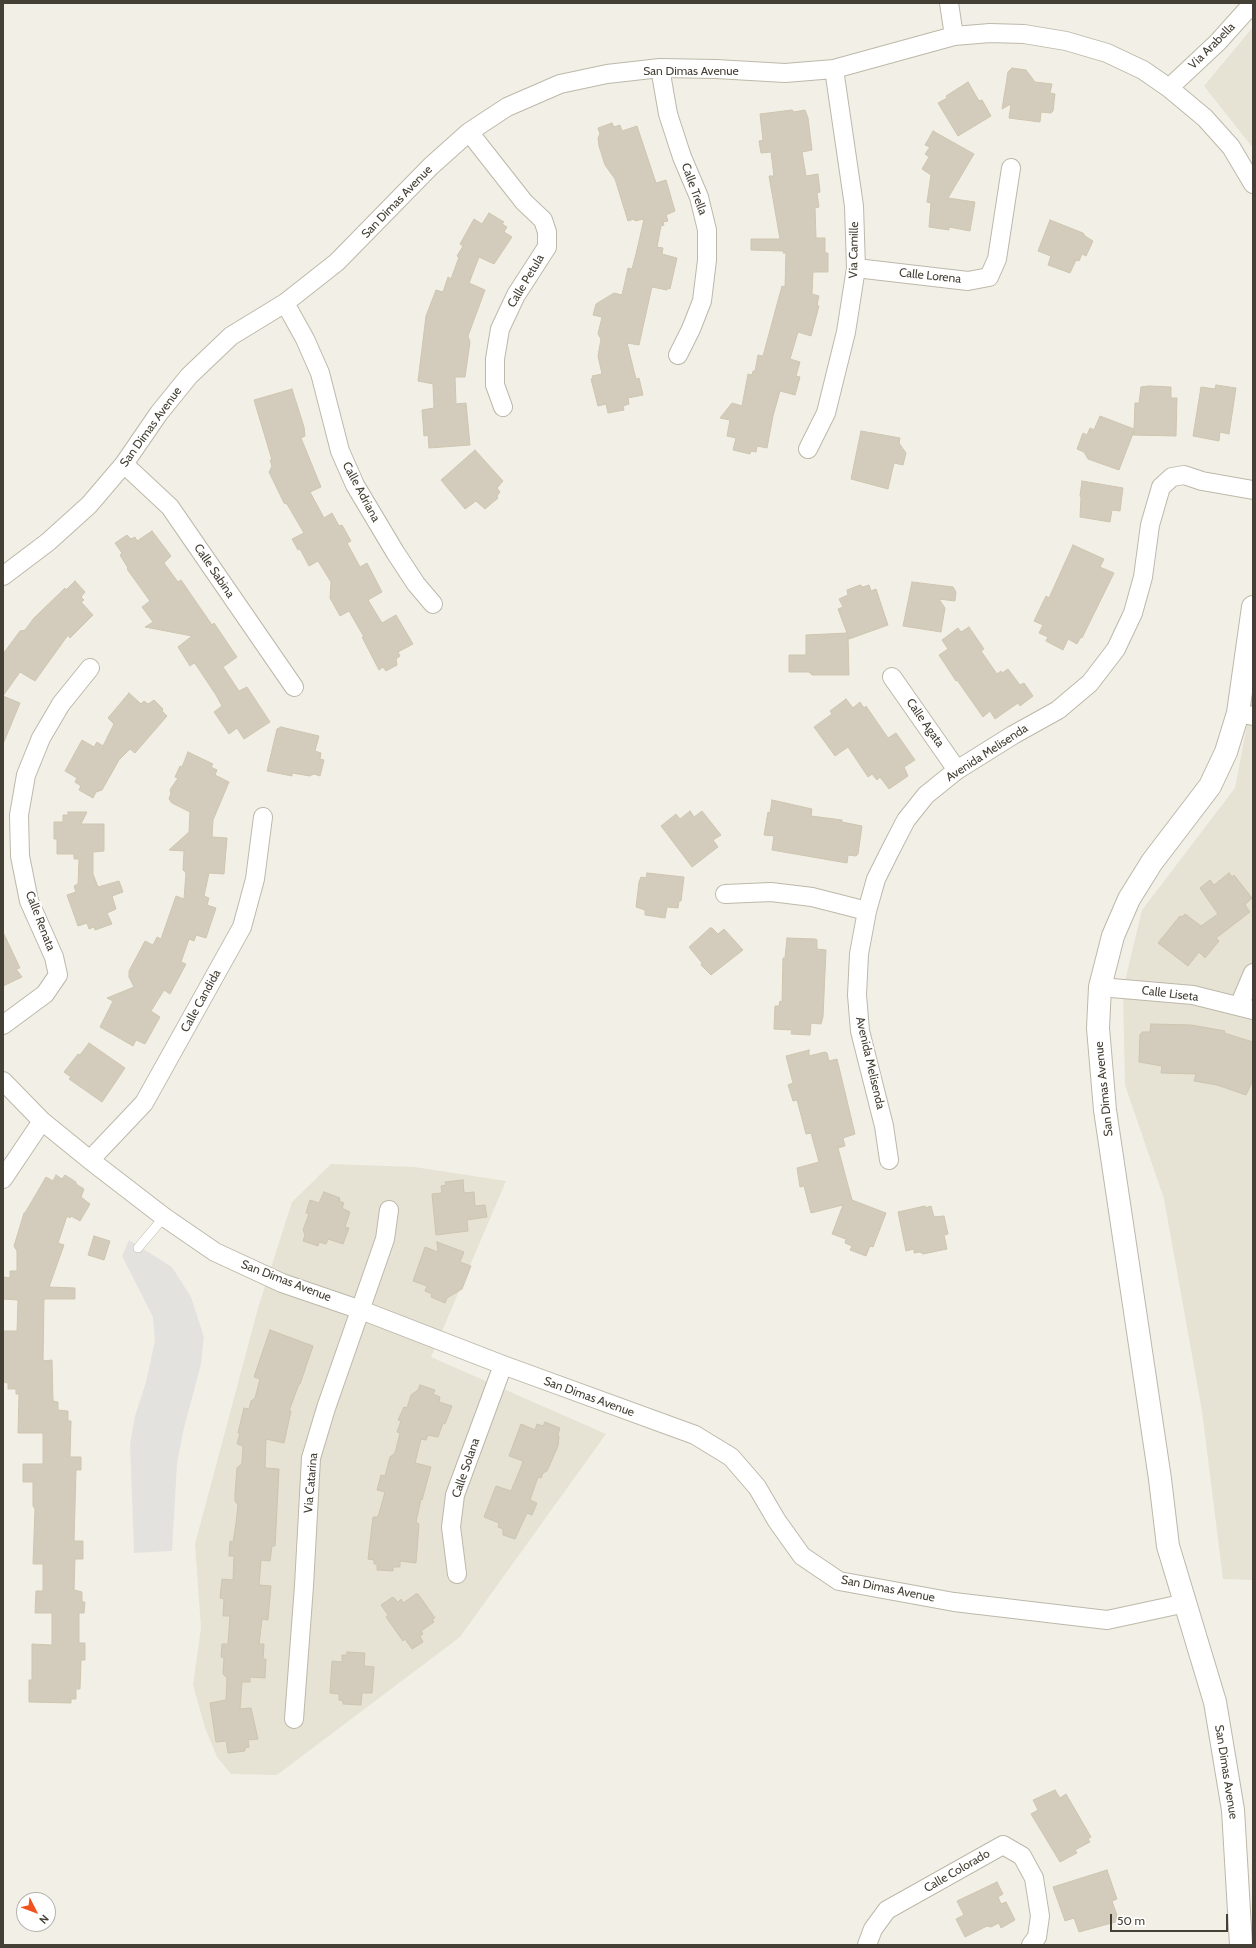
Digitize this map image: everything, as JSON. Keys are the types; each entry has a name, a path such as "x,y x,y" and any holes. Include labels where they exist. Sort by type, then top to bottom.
{"street":[{"path":"948,3 954,36"},
{"name":"Via Arabella","path":"1169,88 1218,42 1253,3"},
{"name":"San Dimas Avenue","path":"3,576 48,542 89,505 124,464 159,413 189,376 231,336 285,303 337,262 431,166 469,132 507,107 560,84 607,74 660,68 716,69 785,73 834,69 954,36 990,33 1024,34 1066,41 1108,53 1143,70 1169,88 1205,118 1231,147 1252,181"},
{"name":"Calle Trella","path":"660,68 668,114 682,157 699,197 707,230 707,260 702,301 691,329 678,355"},
{"name":"Via Camille","path":"808,450 826,413 846,332 856,268 854,206 834,69"},
{"name":"Calle Petula","path":"469,132 524,202 543,220 547,232 547,247 516,295 500,329 495,359 495,384 503,407"},
{"name":"Calle Lorena","path":"856,268 968,281 989,277 997,259 1011,168"},
{"name":"Calle Adriana","path":"285,303 305,339 320,373 340,451 355,485 395,552 416,584 433,604"},
{"name":"Calle Sabina","path":"124,464 170,507 294,687"},
{"name":"Avenida Melisenda","path":"889,1160 884,1126 860,1031 857,995 859,954 867,911 876,879 906,820 926,795 957,770 1013,735 1058,710 1090,683 1116,649 1135,606 1143,577 1150,525 1161,487 1172,477 1184,475 1202,481 1253,490"},
{"name":"San Dimas Avenue","path":"1241,1945 1233,1810 1215,1702 1168,1546 1160,1479 1105,1110 1098,1028 1100,987 1113,936 1129,899 1152,862 1210,786 1246,715 1253,607"},
{"name":"Calle Renata","path":"3,1025 45,994 58,975 54,957 29,901 20,856 19,815 26,775 41,738 61,704 90,668"},
{"name":"Calle Agata","path":"892,677 957,770"},
{"name":"Calle Candida","path":"90,1160 144,1103 242,927 255,879 263,817"},
{"path":"725,894 771,892 812,897 867,911"},
{"name":"Calle Liseta","path":"1100,987 1193,995 1246,1008 1253,973"},
{"name":"San Dimas Avenue","path":"3,1081 42,1121 90,1160 164,1217 215,1252 282,1283 361,1310 504,1366 695,1435 731,1457 757,1487 777,1521 802,1556 839,1581 954,1602 1107,1620 1186,1603"},
{"path":"3,1179 42,1121"},
{"name":"Via Catarina","path":"294,1719 304,1586 311,1458 385,1239 389,1210"},
{"name":"Calle Solana","path":"457,1574 451,1527 455,1495 504,1366"},
{"name":"Calle Colorado","path":"867,1945 872,1929 887,1910 943,1880 981,1856 1002,1845 1022,1856 1034,1878 1040,1916 1037,1937 1031,1945"}],"lane":[{"path":"138,1248 164,1217"}],"shaded area":[{"path":"1253,27 1253,148 1204,86"},
{"path":"1253,693 1253,1580 1223,1579 1202,1411 1164,1199 1125,1085 1123,989 1142,910 1235,788"},
{"path":"331,1164 414,1167 506,1181 431,1357 606,1434 460,1637 277,1775 231,1774 217,1757 205,1728 193,1685 201,1628 195,1544 258,1308 292,1202"},
{"path":"129,1240 172,1267 191,1297 204,1337 201,1364 183,1432 177,1464 172,1551 134,1553 130,1444 135,1416 146,1382 155,1341 153,1317 122,1256"}],"building":[{"path":"1012,68 1026,70 1035,82 1052,84 1050,93 1055,94 1053,111 1051,113 1041,112 1040,122 1009,118 1011,104 1002,109 1008,72"},
{"path":"968,82 979,101 982,100 991,116 958,136 938,103"},
{"path":"792,110 794,112 805,110 808,118 812,150 802,152 806,176 818,174 820,192 817,193 819,207 815,208 816,238 825,238 825,253 828,253 828,272 813,272 812,294 819,296 817,305 819,306 811,336 798,332 790,359 800,362 796,376 800,377 795,395 780,391 773,416 767,448 757,446 756,452 751,451 750,454 733,450 736,438 727,436 730,420 720,418 732,403 742,406 748,374 752,375 753,371 755,371 758,355 763,356 782,286 785,287 786,253 783,253 784,251 751,250 751,239 780,239 769,176 774,176 771,152 761,153 759,141 763,140 760,114"},
{"path":"612,123 614,127 620,125 622,131 637,126 656,183 666,180 675,211 666,215 668,221 663,222 664,225 661,226 657,247 663,248 662,254 677,258 670,289 668,288 667,290 652,287 639,345 627,343 636,379 639,378 643,395 628,398 629,404 623,406 624,410 608,413 606,404 598,406 591,379 593,378 592,376 602,374 598,356 601,339 598,334 602,317 593,315 596,304 614,293 622,295 628,268 632,269 644,219 635,221 634,219 628,221 615,179 605,165 599,146 598,138 600,134 598,128"},
{"path":"933,131 974,154 948,198 975,202 970,231 949,227 949,230 929,227 931,203 927,202 931,175 922,169 929,157 925,154 930,147 925,145"},
{"path":"489,213 504,222 502,224 507,227 504,232 512,237 494,264 479,257 469,283 485,290 468,336 470,342 465,377 455,377 456,404 466,403 470,445 429,448 428,435 424,436 422,410 434,408 433,384 418,381 426,316 436,290 443,292 448,277 451,279 459,257 457,256 463,246 460,244 474,219 482,224"},
{"path":"1050,220 1083,233 1093,241 1086,256 1082,254 1079,261 1076,260 1070,273 1048,265 1051,256 1038,251"},
{"path":"1216,385 1236,388 1229,434 1220,432 1219,441 1193,436 1201,387 1215,389"},
{"path":"1141,387 1171,387 1171,398 1177,398 1176,436 1133,435 1134,431 1119,470 1088,459 1084,452 1077,449 1083,433 1087,435 1090,428 1094,430 1100,416 1134,429 1135,403 1139,403"},
{"path":"292,389 304,427 305,436 301,438 321,487 310,492 324,518 332,513 339,526 342,525 351,541 347,543 360,567 367,563 382,592 368,600 382,623 396,615 413,644 398,652 400,656 396,659 397,665 386,671 383,667 379,670 362,637 364,637 349,611 340,616 330,598 331,582 318,561 309,566 300,549 298,550 292,539 304,533 287,504 284,503 269,472 272,466 270,460 272,460 254,400"},
{"path":"861,431 900,438 899,443 906,453 903,465 894,463 888,489 851,479"},
{"path":"475,450 503,481 497,488 500,492 497,496 498,498 485,509 476,501 465,509 441,480"},
{"path":"1082,481 1123,488 1120,511 1112,510 1110,522 1080,517"},
{"path":"152,531 171,556 164,563 178,582 181,580 212,625 214,623 237,657 223,667 239,691 247,687 270,722 244,739 237,728 229,734 214,712 222,706 216,695 196,665 194,663 190,666 178,647 192,636 145,627 153,622 142,607 150,601 127,569 128,568 120,555 122,553 115,543 127,535 131,539 135,537 137,541"},
{"path":"1073,545 1104,559 1100,567 1114,573 1082,638 1081,637 1077,644 1068,639 1063,650 1046,641 1048,637 1039,633 1043,625 1034,621 1046,596 1049,598"},
{"path":"75,581 85,592 81,597 84,600 81,602 93,615 70,638 68,635 35,681 20,672 3,696 3,654 20,631 25,630 34,618 65,588 66,590"},
{"path":"912,582 953,587 956,592 955,601 939,599 945,608 941,632 903,626"},
{"path":"860,585 863,587 869,585 871,591 876,589 888,625 849,639 848,636 849,675 812,675 809,672 789,672 789,655 806,655 806,635 847,633 838,609 843,607 839,599 848,595 847,590"},
{"path":"969,627 984,649 981,651 997,674 1008,669 1020,685 1024,683 1033,696 1020,706 1018,703 995,719 990,711 983,717 939,655 948,649 942,640 958,628 961,632"},
{"path":"129,693 141,704 144,701 148,704 154,700 163,709 162,711 167,716 135,753 130,749 119,760 102,790 96,792 93,798 79,790 81,786 75,782 77,778 65,771 82,740 94,747 97,742 103,746 114,724 108,718"},
{"path":"3,696 20,703 3,744"},
{"path":"846,699 853,708 860,702 864,708 866,706 888,738 896,733 915,760 904,767 908,776 889,789 880,777 877,780 872,774 868,777 848,747 835,756 814,727 832,714 830,711"},
{"path":"281,727 319,736 315,751 321,753 320,759 324,760 320,776 314,774 310,776 292,773 292,776 267,771 277,729"},
{"path":"188,752 213,764 211,767 217,770 215,775 229,782 213,820 212,837 227,838 224,874 209,873 204,896 209,898 207,905 216,908 206,938 196,935 194,941 189,939 181,962 186,964 170,994 164,990 151,1011 160,1017 145,1044 136,1040 133,1046 100,1027 113,1001 107,998 134,987 129,977 129,971 145,941 153,945 157,937 161,939 176,896 184,899 186,873 183,870 184,851 169,850 189,832 190,812 172,803 169,799 171,793 170,790 178,778 175,777 180,766 182,767"},
{"path":"772,800 812,809 811,816 842,820 842,822 862,826 858,854 856,856 848,855 847,863 772,850 774,836 764,835 768,812 770,813"},
{"path":"690,811 694,817 702,811 721,835 713,840 718,847 692,867 661,826 676,814 680,819"},
{"path":"68,812 87,812 81,824 104,824 104,851 93,852 93,874 98,887 119,881 123,892 112,896 116,909 107,913 112,924 95,930 94,927 89,929 87,923 78,926 67,895 76,892 74,886 78,884 79,859 74,859 74,854 57,854 57,839 54,839 54,822 63,822 63,815 68,815"},
{"path":"647,873 684,877 681,901 679,901 678,908 667,907 665,918 645,915 645,910 636,907 639,882 641,877 646,878"},
{"path":"1229,873 1232,877 1234,875 1252,898 1245,905 1250,912 1216,938 1219,941 1205,958 1199,952 1188,966 1158,943 1180,916 1182,917 1185,914 1201,926 1218,914 1200,888 1210,880 1214,885"},
{"path":"710,928 718,934 724,929 743,950 711,975 701,965 702,963 689,947"},
{"path":"3,932 20,968 16,969 22,977 3,986"},
{"path":"787,938 815,939 817,940 817,949 826,950 823,1017 821,1024 811,1023 810,1035 791,1034 792,1030 774,1029 775,1006 779,1006 780,1001 782,1002 783,958 785,958"},
{"path":"1151,1024 1191,1025 1225,1031 1224,1033 1253,1042 1253,1080 1246,1095 1217,1085 1194,1081 1196,1074 1161,1073 1162,1066 1139,1062 1140,1034 1142,1034 1142,1032 1150,1032"},
{"path":"89,1043 125,1068 102,1102 69,1079 71,1077 64,1072"},
{"path":"809,1050 809,1056 825,1052 827,1053 829,1061 837,1059 855,1134 843,1138 845,1146 838,1148 852,1200 886,1213 873,1247 870,1246 866,1256 850,1250 852,1246 845,1243 846,1239 832,1234 843,1205 811,1213 804,1186 800,1187 797,1168 819,1162 811,1133 806,1134 797,1100 793,1101 788,1085 793,1083 786,1056"},
{"path":"56,1175 62,1179 65,1175 76,1182 76,1184 84,1189 81,1197 90,1204 80,1221 71,1216 70,1218 67,1216 58,1243 64,1245 49,1287 75,1288 75,1299 44,1299 43,1361 52,1360 53,1401 58,1402 58,1410 68,1411 68,1421 71,1421 70,1457 81,1457 81,1470 76,1470 74,1541 83,1541 83,1559 75,1559 74,1590 82,1592 82,1602 85,1602 84,1613 79,1613 79,1643 85,1643 85,1660 81,1660 80,1689 76,1689 76,1699 71,1699 71,1703 29,1702 29,1680 32,1680 32,1644 52,1645 52,1613 35,1613 36,1591 43,1591 43,1564 33,1564 35,1509 33,1506 33,1482 23,1482 23,1464 43,1464 43,1433 18,1433 19,1394 16,1394 16,1389 8,1389 8,1383 3,1382 3,1331 17,1331 18,1300 3,1299 3,1277 10,1278 10,1271 17,1271 17,1251 14,1246 24,1213 46,1177 53,1181"},
{"path":"463,1180 464,1193 474,1192 475,1206 485,1205 487,1217 467,1220 468,1231 436,1235 432,1194 442,1193 441,1186 446,1185 445,1182"},
{"path":"324,1192 340,1198 339,1201 344,1203 342,1208 350,1212 345,1227 349,1228 343,1244 328,1239 326,1244 319,1242 318,1246 303,1241 305,1235 303,1230 309,1214 306,1213 310,1200 319,1203"},
{"path":"925,1206 925,1208 931,1206 934,1217 944,1216 948,1234 944,1235 947,1249 923,1254 920,1252 914,1253 914,1249 906,1251 898,1212"},
{"path":"94,1236 110,1241 104,1260 88,1255"},
{"path":"437,1242 464,1252 460,1262 471,1266 462,1289 447,1298 445,1303 431,1297 432,1294 425,1291 427,1286 413,1281 425,1247 438,1252"},
{"path":"270,1330 313,1346 289,1411 291,1411 284,1443 266,1439 265,1468 279,1469 275,1546 272,1546 270,1561 261,1560 259,1585 271,1586 268,1620 262,1619 259,1644 264,1644 263,1659 266,1659 265,1678 250,1677 250,1682 242,1682 240,1709 251,1708 258,1739 248,1740 249,1747 245,1748 245,1751 228,1753 226,1741 216,1742 210,1703 226,1700 227,1678 223,1674 224,1658 221,1657 222,1644 228,1644 230,1616 223,1616 224,1599 220,1598 222,1579 233,1580 234,1556 229,1556 230,1541 233,1542 236,1523 238,1505 235,1501 237,1468 242,1463 243,1446 237,1444 240,1433 238,1433 244,1408 249,1409 251,1401 255,1398 260,1379 254,1377"},
{"path":"420,1385 435,1390 433,1394 440,1397 439,1402 452,1406 445,1424 443,1423 438,1437 428,1435 426,1440 421,1439 415,1463 431,1467 422,1500 421,1499 416,1522 419,1524 416,1563 400,1561 400,1567 393,1567 393,1571 377,1570 377,1564 374,1564 374,1560 368,1559 373,1517 378,1517 385,1492 377,1490 381,1475 385,1476 390,1457 395,1453 400,1433 397,1432 401,1421 398,1420 404,1407 407,1408 411,1395 418,1390"},
{"path":"545,1422 560,1428 558,1434 558,1446 547,1471 543,1473 541,1478 538,1477 530,1500 537,1503 532,1515 527,1513 515,1539 503,1535 503,1529 498,1527 499,1523 484,1517 496,1486 511,1491 521,1467 523,1461 509,1456 521,1424 535,1430 537,1424 543,1426"},
{"path":"418,1594 435,1618 432,1619 434,1622 421,1631 423,1634 420,1636 423,1642 412,1649 405,1639 403,1641 386,1617 388,1615 381,1605 393,1597 398,1602 401,1599 403,1603"},
{"path":"347,1652 365,1653 364,1666 374,1667 372,1693 362,1693 361,1705 343,1704 343,1701 339,1700 339,1694 330,1693 332,1661 342,1662 342,1655 347,1655"},
{"path":"1055,1790 1060,1798 1066,1794 1091,1837 1088,1839 1090,1842 1075,1850 1077,1853 1060,1862 1031,1814 1038,1810 1033,1800"},
{"path":"1107,1870 1117,1899 1112,1901 1119,1921 1079,1932 1074,1918 1065,1921 1053,1887"},
{"path":"997,1882 1003,1894 998,1897 1001,1904 1006,1902 1015,1920 1001,1928 999,1923 991,1927 987,1926 965,1937 956,1919 964,1915 957,1901"}]}
